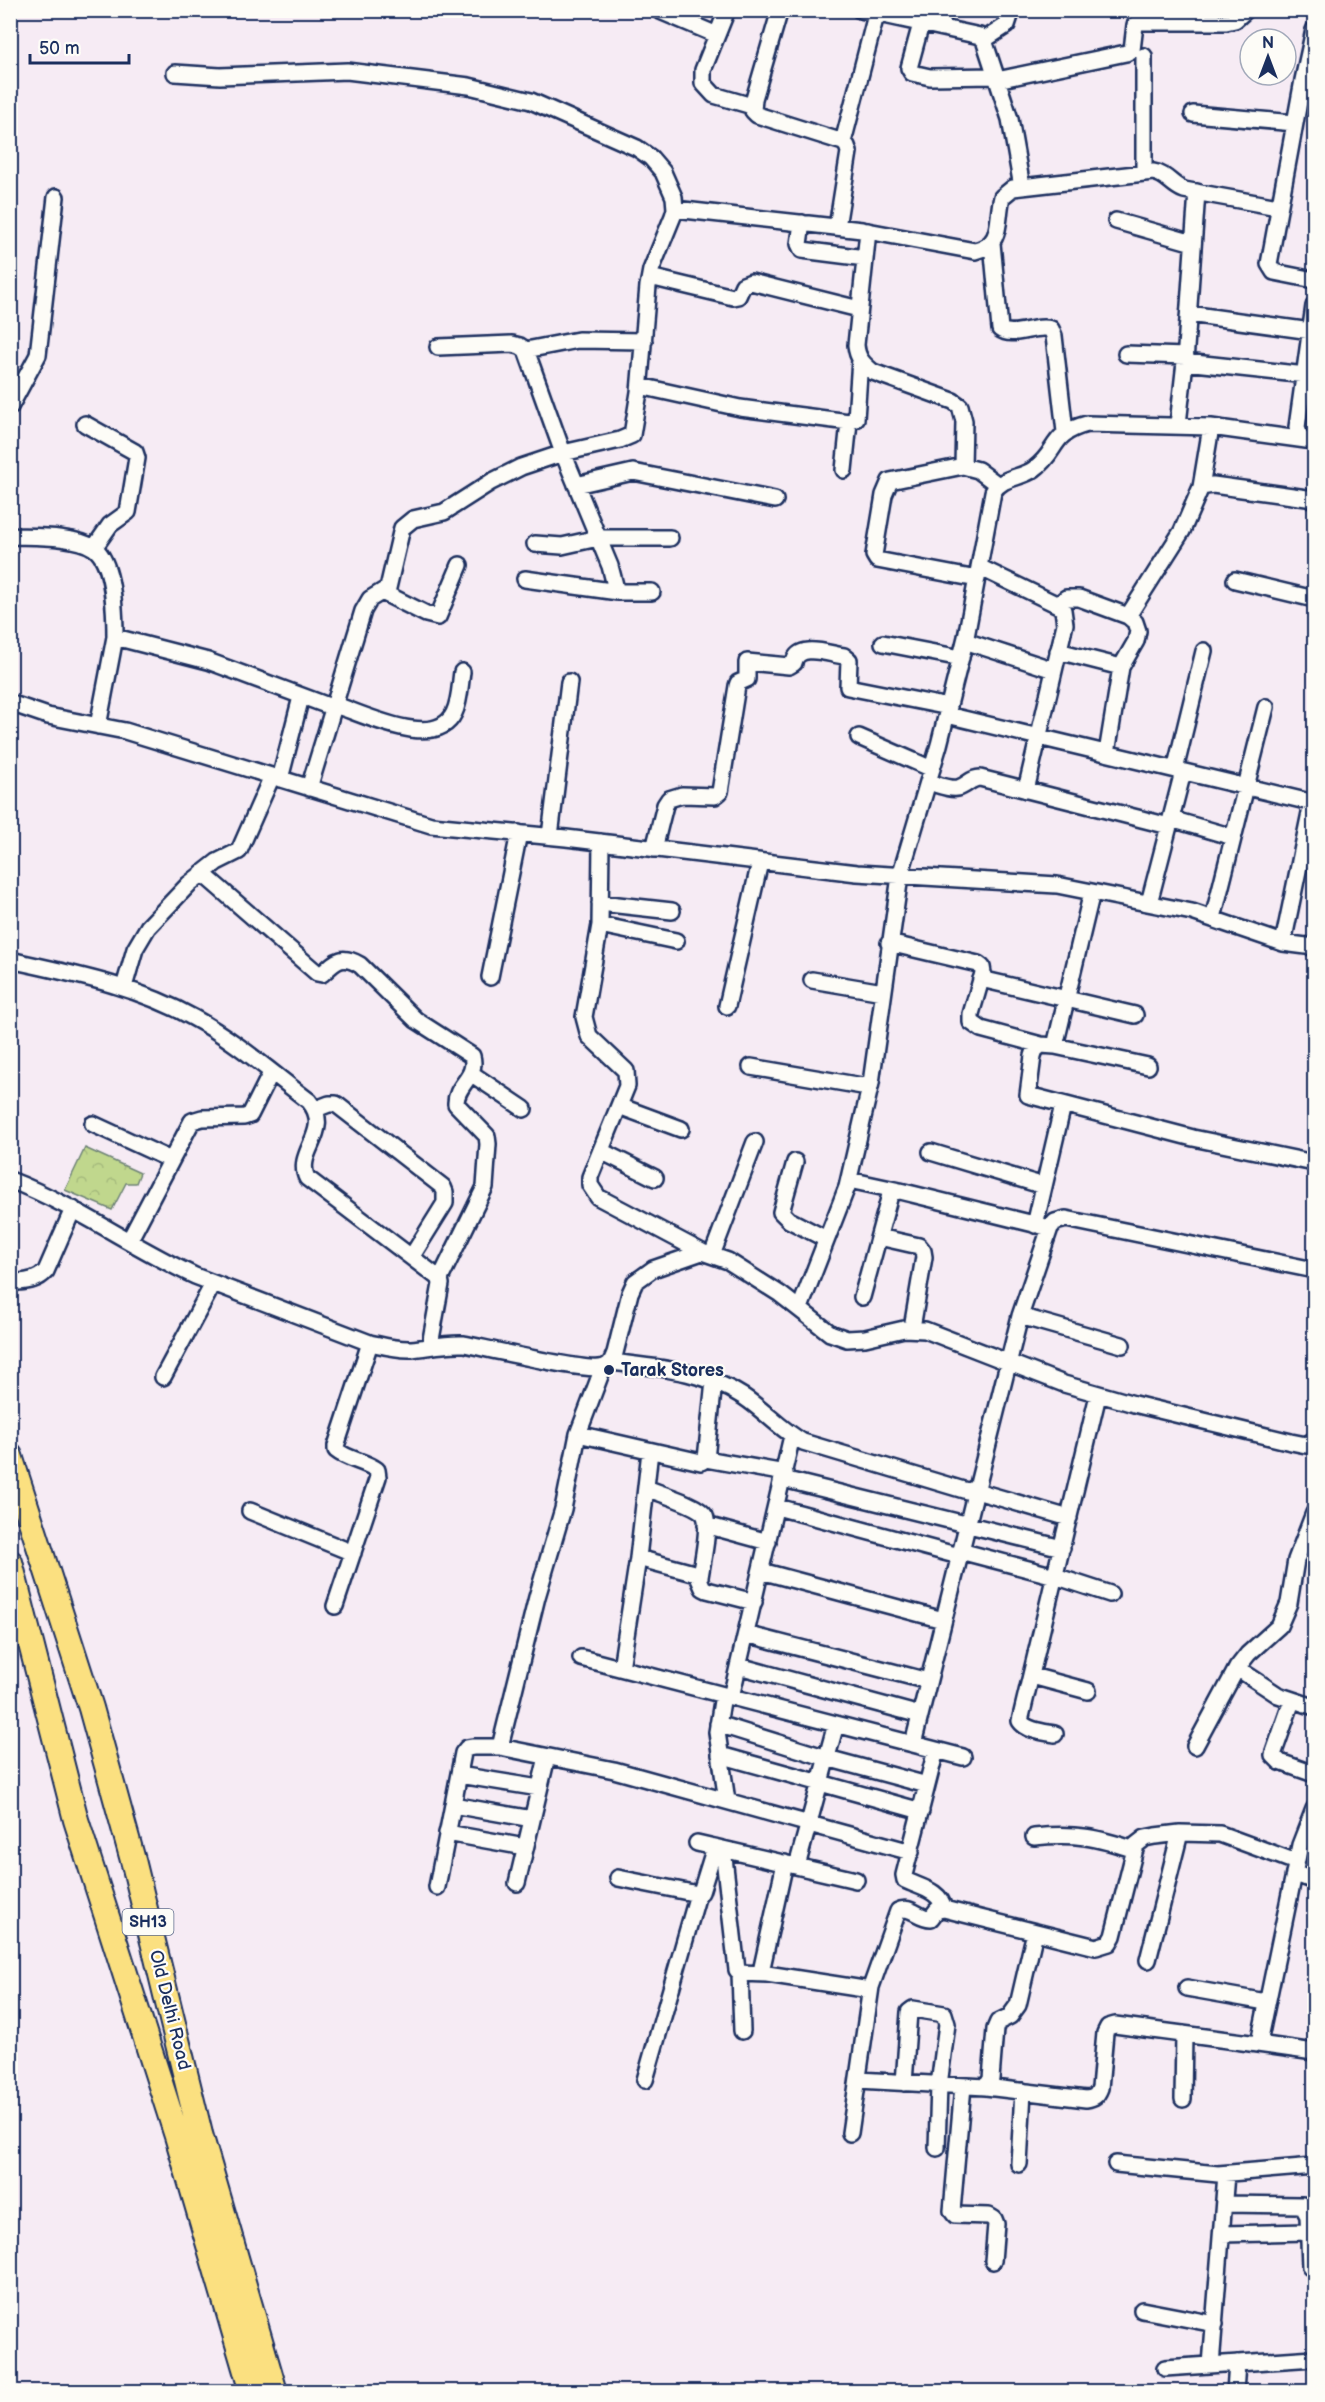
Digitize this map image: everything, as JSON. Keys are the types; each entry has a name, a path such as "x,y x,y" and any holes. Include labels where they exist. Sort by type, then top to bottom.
{"main road":[{"name":"Old Delhi Road","path":"10,1456 91,1708 134,1864 200,2134 275,2391"},
{"name":"Old Delhi Road","path":"10,1562 76,1820 177,2136 252,2391"}],"street":[{"path":"658,10 717,35"},
{"path":"727,10 704,70 703,83 714,95 752,106"},
{"path":"780,10 752,106 753,111 757,115 843,142 848,146 837,227"},
{"path":"942,10 942,28"},
{"path":"984,40 1007,25 1012,10"},
{"path":"921,24 909,68 912,73 930,77 996,78 1126,53 1132,50 1135,25 1138,22 1226,22 1235,20 1246,10"},
{"path":"843,142 868,12 975,34 984,40 1011,125 1022,187"},
{"path":"1314,30 1278,207 1269,264 1274,272 1314,280"},
{"path":"1144,56 1144,173"},
{"path":"175,73 220,76 347,71 494,91 542,105 637,148 651,158 663,172 674,197 675,209 650,277 640,386 632,435 620,440 563,453 521,467 438,515 406,523 402,528 388,588 366,603 309,788"},
{"path":"1303,80 1305,88 1314,91"},
{"path":"1193,114 1295,123"},
{"path":"675,209 868,231 965,250 985,248 992,243 996,235 1002,197 1013,188 1160,173 1178,188 1278,207"},
{"path":"1178,424 1186,359 1197,192"},
{"path":"10,407 36,363 57,197"},
{"path":"1116,220 1193,243"},
{"path":"802,223 799,244 802,250 865,258"},
{"path":"640,386 740,408 849,422 855,419 860,359 855,345 868,231"},
{"path":"992,243 1000,329 1011,332 1044,327 1051,329 1054,336 1065,432"},
{"path":"650,277 733,297 738,296 743,285 751,282 859,309"},
{"path":"1310,441 1300,437 1297,427 1309,370 1314,306"},
{"path":"1188,314 1311,331"},
{"path":"526,350 578,340 644,341"},
{"path":"438,348 512,344 520,345 526,350 563,453 610,566 618,592"},
{"path":"1126,354 1309,370"},
{"path":"860,359 873,372 953,401 960,406 964,421 963,465"},
{"path":"844,470 849,422"},
{"path":"85,424 135,452 137,458 128,512 110,525 94,548"},
{"path":"800,1308 849,1180 871,1083 900,876 930,776 961,658 993,492 998,485 1034,469 1065,432 1087,424 1178,424 1310,441"},
{"path":"1128,616 1182,531 1201,487 1211,427"},
{"path":"998,485 978,470 963,465 890,481 884,495 874,555 877,560 884,562 978,573 1058,605 1065,616 1026,790"},
{"path":"576,485 633,472 775,500"},
{"path":"1201,487 1213,485 1314,499"},
{"path":"10,536 69,539 94,548 102,557 114,609 115,637 98,726"},
{"path":"535,544 569,546 598,538 670,538"},
{"path":"382,592 426,614 438,617 460,565"},
{"path":"525,579 618,592 652,592"},
{"path":"1234,580 1314,599"},
{"path":"1058,605 1071,597 1128,616 1135,622 1138,632 1136,641 1121,667 1107,753"},
{"path":"115,637 208,661 301,697 416,731 439,729 449,721 455,712 462,672"},
{"path":"965,641 1054,670"},
{"path":"883,643 961,658"},
{"path":"654,849 665,805 669,799 682,795 715,796 720,792 737,686 743,681 747,662 789,666 794,663 799,653 805,650 814,651 849,660 848,687 948,711 1037,737 1313,803 1283,943"},
{"path":"1058,651 1121,667"},
{"path":"1149,903 1170,823 1204,651"},
{"path":"550,836 569,682"},
{"path":"123,987 135,949 148,927 180,892 202,873 239,851 276,778 301,697"},
{"path":"10,703 48,716 125,731 431,825 462,830 550,836 760,862 900,876 1048,885 1149,903 1213,918 1283,943 1314,947"},
{"path":"1213,918 1266,707"},
{"path":"859,737 951,788 960,788 974,778 980,778 1233,837"},
{"path":"490,977 519,833"},
{"path":"601,842 600,925 584,1017 589,1036 626,1071 627,1086 590,1177 593,1192 598,1197 707,1253 728,1261 800,1308 830,1333 847,1339 865,1338 912,1328 925,1330 1007,1364 1098,1395 1312,1445"},
{"path":"727,1006 760,862"},
{"path":"202,873 317,973 322,974 344,958 360,965 416,1020 472,1056 474,1064 472,1074 456,1098 456,1104 487,1136 485,1187 440,1279 430,1346"},
{"path":"1092,892 1067,998 1048,1045 1033,1056 1028,1095 1204,1141 1314,1162"},
{"path":"600,903 672,911"},
{"path":"600,925 676,941"},
{"path":"889,943 978,964 982,968 981,979 971,1014 971,1022 975,1026 1048,1045 1148,1066"},
{"path":"10,960 123,987 195,1018 309,1101 316,1109 318,1119 317,1132 304,1164 307,1178 440,1279"},
{"path":"981,979 1135,1015"},
{"path":"812,981 883,992"},
{"path":"751,1067 862,1086 868,1086 871,1083"},
{"path":"129,1241 192,1120 244,1118 250,1115 271,1073"},
{"path":"472,1074 524,1109"},
{"path":"316,1109 336,1104 443,1187 445,1203 412,1256"},
{"path":"913,1744 974,1490 982,1473 1007,1364 1043,1226 1044,1186 1063,1105"},
{"path":"619,1106 681,1130"},
{"path":"93,1124 171,1160"},
{"path":"707,1253 755,1142"},
{"path":"601,1151 655,1178"},
{"path":"931,1152 1044,1186"},
{"path":"795,1162 781,1212 789,1220 826,1239"},
{"path":"10,1180 73,1209 168,1264 213,1284 370,1343 410,1349 446,1343 464,1344 582,1367 607,1365 685,1372 714,1380 745,1398 792,1436 816,1447 958,1489 974,1490 1069,1518"},
{"path":"849,1180 1043,1226 1066,1219 1314,1270"},
{"path":"862,1297 890,1195 900,1191"},
{"path":"10,1283 32,1280 40,1277 46,1270 73,1209"},
{"path":"879,1237 919,1246 923,1251 924,1257 912,1328"},
{"path":"500,1747 537,1597 563,1509 578,1434 607,1365 630,1293 635,1282 653,1269 707,1253"},
{"path":"163,1377 213,1284"},
{"path":"1020,1316 1122,1345"},
{"path":"335,1606 376,1484 377,1470 336,1450 370,1343"},
{"path":"706,1459 714,1380"},
{"path":"1055,1734 1031,1729 1020,1721 1098,1395"},
{"path":"578,1434 692,1461 706,1459 784,1476 1062,1548"},
{"path":"727,1802 718,1724 739,1666 792,1436"},
{"path":"621,1668 638,1558 650,1451"},
{"path":"645,1488 700,1511 705,1516 700,1577 703,1588 754,1602"},
{"path":"777,1507 1055,1576 1110,1594"},
{"path":"250,1511 353,1553"},
{"path":"1195,1746 1237,1668 1248,1654 1279,1626 1289,1603 1293,1569 1310,1539 1314,1513"},
{"path":"706,1525 768,1542"},
{"path":"638,1558 697,1574 700,1577"},
{"path":"761,1571 943,1620"},
{"path":"746,1634 928,1681"},
{"path":"581,1658 963,1757"},
{"path":"739,1666 920,1714"},
{"path":"1237,1668 1268,1689 1292,1701 1314,1707"},
{"path":"1032,1676 1088,1691"},
{"path":"1292,1701 1273,1755 1280,1762 1314,1774"},
{"path":"718,1724 827,1758 927,1785"},
{"path":"768,1974 763,1971 762,1967 791,1865 809,1825 836,1724"},
{"path":"436,1887 463,1753 467,1748 500,1747 622,1772 809,1825 911,1851"},
{"path":"936,1750 904,1875 905,1880 943,1900 944,1909"},
{"path":"720,1755 921,1811"},
{"path":"517,1883 547,1757"},
{"path":"459,1775 539,1788"},
{"path":"453,1805 532,1819"},
{"path":"1265,2045 1260,2038 1266,2002 1300,1845 1314,1809"},
{"path":"447,1833 525,1847"},
{"path":"1148,1960 1180,1833"},
{"path":"850,2133 870,1990 898,1911 907,1908 927,1919 931,1918 937,1910 944,1909 1096,1947 1108,1942 1113,1936 1136,1845 1145,1838 1180,1833 1220,1834 1295,1868 1314,1881"},
{"path":"1034,1837 1064,1834 1089,1836 1135,1850"},
{"path":"697,1843 856,1880"},
{"path":"645,2080 698,1894 701,1892 719,1848"},
{"path":"719,1848 737,1970 740,1973 742,2031"},
{"path":"618,1878 698,1894"},
{"path":"986,2087 991,2079 995,2030 998,2022 1010,2016 1018,2005 1035,1932"},
{"path":"740,1973 768,1974 870,1990"},
{"path":"1187,1988 1266,2002"},
{"path":"904,2083 909,2012 913,2009 944,2014 947,2017 939,2085 937,2148"},
{"path":"858,2079 986,2087 1086,2099 1097,2095 1104,2041 1108,2027 1115,2025 1314,2052"},
{"path":"1183,2099 1184,2034"},
{"path":"963,2086 952,2211 955,2215 994,2219 996,2224 993,2261"},
{"path":"1020,2164 1023,2091"},
{"path":"1116,2164 1226,2174 1314,2166"},
{"path":"1211,2365 1226,2174"},
{"path":"1224,2204 1302,2205 1308,2216 1310,2267"},
{"path":"1222,2234 1308,2232"},
{"path":"1142,2310 1215,2325"},
{"path":"1165,2368 1314,2358"},
{"path":"1235,2391 1237,2363"}],"green space":[{"path":"85,1148 140,1173 136,1183 126,1183 112,1210 65,1190"}],"place":[{"name":"Tarak Stores","path":"609,1370"}]}
